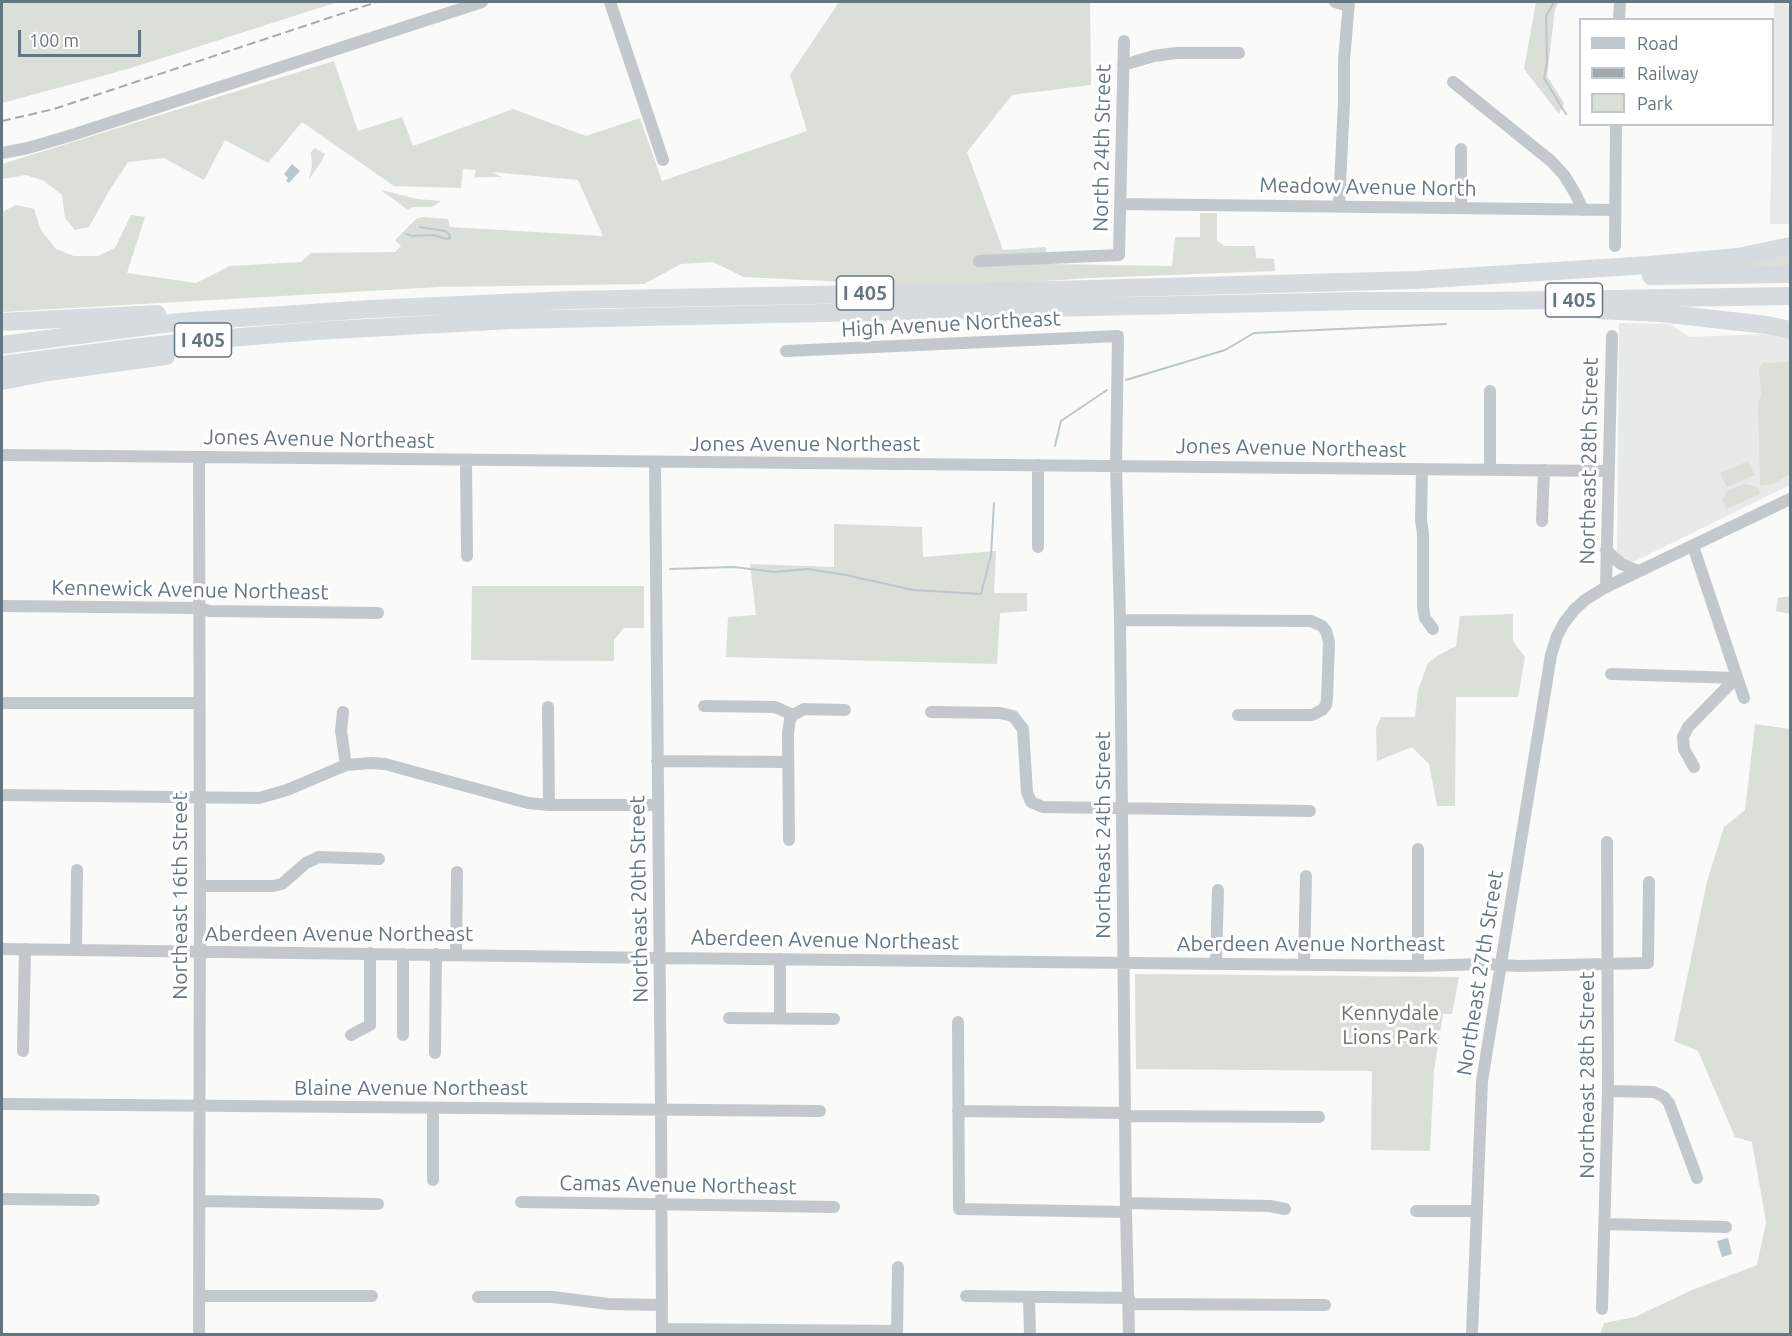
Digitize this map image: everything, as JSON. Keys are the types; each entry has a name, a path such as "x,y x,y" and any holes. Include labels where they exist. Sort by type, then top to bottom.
{"highway":[{"path":"1415,280 1649,266 1751,255 1791,246"},
{"name":"I 405","path":"2,345 180,322 315,312 570,300 1415,280 1791,274"},
{"name":"I 405","path":"2,365 216,339 406,326 578,318 1358,301 1492,302 1791,296"},
{"path":"1358,301 1660,313 1767,325 1791,330"},
{"path":"2,322 197,313 315,312"},
{"path":"2,381 99,365 406,326"}],"street":[{"path":"2,153 72,135 482,2"},
{"path":"610,2 663,160"},
{"path":"1335,2 1348,4 1339,206"},
{"path":"1619,18 1620,2"},
{"name":"North 24th Street","path":"979,261 1119,255 1124,41"},
{"path":"1123,65 1154,56 1176,53 1239,53"},
{"path":"1453,82 1551,161 1564,175 1583,210"},
{"path":"1615,246 1616,126"},
{"path":"1461,149 1461,208"},
{"name":"Meadow Avenue North","path":"1120,204 1615,210"},
{"name":"High Avenue Northeast","path":"786,351 1118,336"},
{"name":"Northeast 24th Street","path":"1118,336 1116,466 1123,808 1129,1335"},
{"name":"Northeast 28th Street","path":"1606,588 1612,336"},
{"path":"1490,391 1490,470"},
{"name":"Jones Avenue Northeast","path":"2,455 1607,471"},
{"name":"Northeast 16th Street","path":"199,458 199,1335"},
{"path":"466,460 466,556"},
{"name":"Northeast 20th Street","path":"655,462 662,1332"},
{"path":"1038,465 1038,547"},
{"path":"1422,469 1423,608 1425,618 1433,629"},
{"path":"1542,521 1544,470"},
{"path":"1606,588 1791,499"},
{"path":"1693,546 1744,698"},
{"path":"1606,550 1621,564 1639,571"},
{"name":"Northeast 27th Street","path":"1472,1335 1482,1081 1551,655 1557,636 1574,610 1606,588"},
{"name":"Kennewick Avenue Northeast","path":"2,606 378,613"},
{"path":"1120,620 1311,621 1322,626 1329,642 1327,699 1322,710 1312,715 1238,715"},
{"path":"1611,674 1736,678"},
{"path":"1694,767 1684,749 1683,737 1688,727 1736,678"},
{"path":"2,703 199,703"},
{"path":"704,706 775,707 793,715"},
{"path":"548,707 549,805"},
{"path":"789,840 789,726 793,715 804,709 845,710"},
{"path":"343,712 341,731 346,765"},
{"path":"931,712 1000,712 1013,716 1019,721 1025,737 1026,786 1031,802 1049,807 1310,811"},
{"path":"657,761 788,762"},
{"path":"2,795 259,798 288,789 346,765 371,763 385,764 528,803 658,805"},
{"name":"Northeast 28th Street","path":"1602,1309 1608,1091 1607,842"},
{"path":"1418,849 1418,966"},
{"path":"200,886 273,886 282,884 306,863 319,858 379,859"},
{"path":"76,870 76,950"},
{"path":"456,954 457,872"},
{"path":"1304,964 1306,876"},
{"name":"Aberdeen Avenue Northeast","path":"2,949 1418,966 1648,963 1649,882"},
{"path":"1216,963 1218,890"},
{"path":"23,1051 25,949"},
{"path":"351,1035 370,1025 370,953"},
{"path":"403,954 403,1035"},
{"path":"435,1053 436,954"},
{"path":"780,959 780,1018"},
{"path":"729,1017 834,1019"},
{"path":"958,1022 959,1209 1270,1206 1286,1209"},
{"path":"1608,1091 1654,1092 1664,1097 1669,1103 1697,1178"},
{"name":"Blaine Avenue Northeast","path":"2,1104 820,1111"},
{"path":"433,1108 433,1180"},
{"path":"958,1111 1319,1117"},
{"path":"2,1199 94,1200"},
{"path":"200,1201 378,1204"},
{"name":"Camas Avenue Northeast","path":"522,1203 834,1207"},
{"path":"1416,1211 1477,1211"},
{"path":"1605,1224 1726,1227"},
{"path":"662,1332 897,1333 898,1267"},
{"path":"199,1296 372,1296"},
{"path":"966,1296 1325,1305"},
{"path":"478,1297 553,1297 608,1304 662,1305"},
{"path":"1029,1298 1030,1335"}],"shaded area":[{"path":"1774,2 1790,2 1790,224 1770,224 1772,126 1774,126"},
{"path":"292,164 300,171 289,183 284,174"},
{"path":"1619,323 1670,324 1689,337 1764,334 1790,339 1790,485 1635,561 1628,562 1617,551"},
{"path":"1728,1238 1732,1254 1722,1257 1717,1241"}],"green space":[{"path":"2,2 338,2 128,69 2,103"},
{"path":"839,2 1093,2 1090,3 1091,85 1012,95 967,152 1003,250 1046,247 1046,264 1172,266 1175,237 1200,237 1200,213 1217,213 1217,241 1225,246 1255,246 1256,258 1274,259 1275,271 1090,278 951,287 744,277 713,262 681,264 644,284 439,287 2,312 2,212 16,205 34,209 41,230 56,249 74,256 98,256 115,248 131,215 145,217 127,273 196,283 230,266 301,262 311,253 395,252 401,246 395,240 416,219 422,217 448,219 450,227 603,236 578,180 492,172 502,177 474,178 476,170 463,169 461,188 394,186 302,122 268,163 225,140 204,180 164,158 128,162 89,227 75,230 65,218 62,195 44,181 26,175 2,179 2,164 334,61 358,131 402,117 413,146 513,109 586,136 640,118 662,181 807,131 790,75"},
{"path":"1536,2 1559,2 1555,9 1547,76 1564,103 1559,114 1524,69"},
{"path":"315,148 325,154 309,179 312,166 311,152"},
{"path":"381,190 417,199 441,201 432,207 412,207 408,210"},
{"path":"1790,255 1790,265 1730,267"},
{"path":"1790,362 1790,474 1772,484 1760,486 1759,368 1763,363"},
{"path":"1748,461 1755,475 1727,487 1720,473"},
{"path":"1744,484 1758,487 1760,494 1726,509 1722,500 1727,491"},
{"path":"834,524 922,527 923,557 996,551 994,593 1027,593 1027,611 1000,613 997,664 726,657 728,617 756,615 750,564 834,567"},
{"path":"472,586 644,586 644,628 624,628 614,640 614,661 471,660"},
{"path":"1790,596 1790,614 1776,611 1778,598"},
{"path":"1513,614 1513,641 1525,657 1518,697 1456,697 1455,806 1437,806 1429,764 1412,747 1377,761 1376,728 1381,717 1415,717 1418,690 1428,663 1456,646 1460,616"},
{"path":"1755,724 1790,729 1790,1334 1600,1334 1604,1323 1635,1317 1692,1290 1757,1265 1766,1222 1752,1142 1735,1137 1698,1051 1674,1041 1707,881 1724,827 1745,810"},
{"name":"Kennydale Lions Park","path":"1135,974 1459,977 1452,1014 1443,1014 1434,1071 1430,1151 1371,1150 1372,1071 1136,1069"}],"waterway":[{"path":"1554,2 1546,16 1547,63 1544,78 1566,114"},
{"path":"406,234 450,238 445,231 420,227"},
{"path":"1126,380 1225,350 1254,333 1446,324"},
{"path":"1055,446 1061,421 1107,390"},
{"path":"670,569 734,567 774,572 808,569 913,590 981,594 991,555 994,503"}],"railway":[{"path":"2,121 54,109 377,2"}]}
